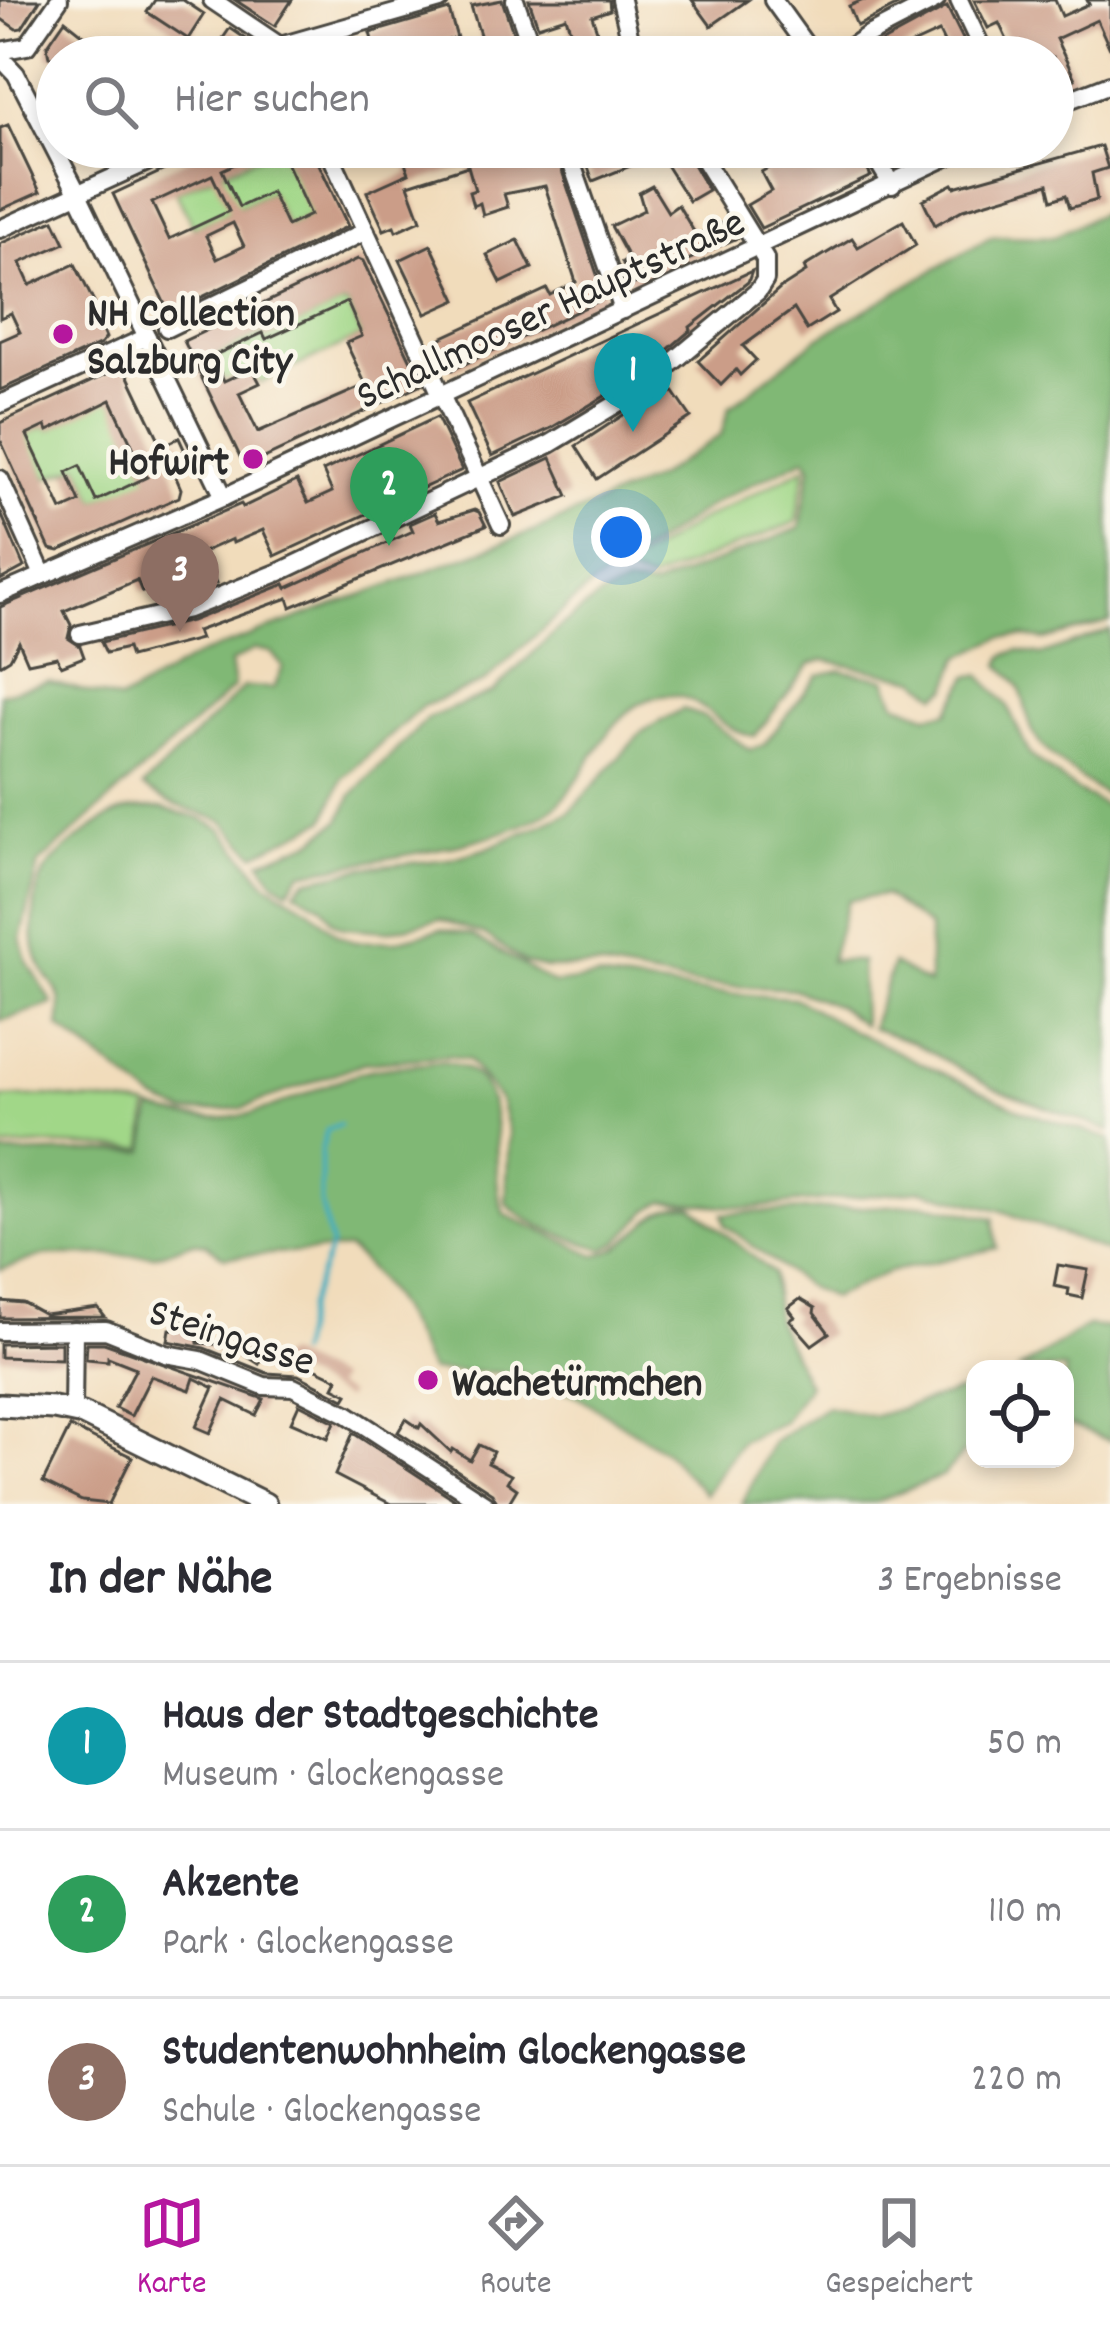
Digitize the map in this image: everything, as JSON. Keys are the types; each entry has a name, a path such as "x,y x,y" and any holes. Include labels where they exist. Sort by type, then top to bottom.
{"main road":[{"path":"0,1406 73,1411 265,1504"}],"street":[{"path":"36,113 0,54 27,46 59,0"},
{"path":"212,0 261,36"},
{"path":"331,36 440,0"},
{"path":"514,0 527,36"},
{"path":"621,0 629,36"},
{"path":"773,0 799,36"},
{"path":"867,36 936,0"},
{"path":"959,0 976,36"},
{"path":"1074,98 1110,84"},
{"path":"65,168 224,497"},
{"path":"0,230 134,168"},
{"path":"337,168 501,525"},
{"path":"573,168 623,310"},
{"path":"80,634 188,609 282,571 611,410 758,291 767,268 709,168"},
{"path":"882,168 892,185"},
{"name":"Schallmooser Hauptstraße","path":"0,594 224,497 926,168"},
{"path":"167,328 366,231"},
{"path":"0,404 147,337"},
{"path":"0,479 51,575"},
{"path":"73,1411 74,1330"},
{"name":"Steingasse","path":"0,1331 118,1333 264,1386 293,1387 347,1414 485,1504"}],"green space":[{"path":"231,168 291,168 314,214 287,226 270,192 194,228 176,192"},
{"path":"1110,209 1110,622 1044,640 1002,637 960,657 948,688 937,695 917,679 824,660 810,664 755,736 729,727 684,698 656,697 639,704 612,728 570,791 538,818 475,840 301,873 288,890 273,880 261,861 313,841 340,820 352,795 428,718 493,692 560,627 598,598 626,585 653,587 800,528 811,467 806,458 717,501 585,591 484,682 423,706 343,778 325,820 255,854 223,821 168,802 143,787 244,687 274,688 283,667 271,652 255,649 230,663 234,687 39,864 21,939 27,961 53,1004 0,1021 0,694 48,681 120,701 199,655 530,533 656,478 721,435 729,408 818,338 992,236 1053,237"},
{"path":"342,304 349,306 362,336 260,383 224,381 210,358 263,333 266,338"},
{"path":"113,395 152,479 96,501 80,466 47,478 24,435 46,426 49,430"},
{"path":"806,467 796,522 650,581 619,572 696,523"},
{"path":"1110,630 1110,797 1039,742 1020,690 1000,665 1004,656 1018,650 1041,655"},
{"path":"841,670 886,679 896,703 927,715 948,712 969,676 980,675 1007,705 1030,755 1110,809 1110,1131 993,1088 913,1042 871,1028 893,964 929,984 929,927 885,895 848,900 830,961 861,961 863,1025 838,1006 793,989 691,984 598,967 546,968 525,963 485,935 440,919 387,931 344,928 322,906 295,891 306,880 364,868 450,859 569,813 642,732 683,709 704,717 750,750 764,745 818,675"},
{"path":"162,808 222,829 266,883 310,909 337,935 354,942 395,941 441,929 472,935 554,984 598,978 794,998 1023,1111 1110,1139 1110,1253 1000,1210 922,1190 749,1208 664,1201 619,1241 604,1249 592,1246 537,1224 506,1202 509,1134 500,1100 468,1060 450,1056 363,1063 243,1108 186,1113 155,1100 59,1027 59,994 38,959 33,928 40,883 57,858 115,815"},
{"path":"441,1062 467,1070 483,1084 492,1104 499,1198 506,1215 596,1255 622,1244 664,1211 693,1207 773,1273 776,1320 808,1385 783,1421 741,1441 705,1494 665,1451 578,1396 521,1373 430,1371 385,1289 348,1249 224,1257 194,1242 156,1255 46,1255 0,1270 0,1154 145,1151 152,1109 210,1119 235,1117 368,1070"},
{"path":"47,1096 148,1107 144,1149 0,1148 0,1098"},
{"path":"926,1204 994,1218 997,1248 888,1272 831,1298 806,1286 725,1225 723,1214"},
{"path":"1087,1326 1110,1328 1110,1441 1074,1427 1074,1360 1034,1360"},
{"path":"966,1390 966,1451 943,1476 876,1502 742,1504 772,1442 826,1406 875,1416"}],"building":[{"path":"0,0 40,0 22,28 16,29 0,18"},
{"path":"155,0 183,0 204,14 190,36 183,36 147,12"},
{"path":"235,0 292,0 275,26"},
{"path":"502,0 514,36 480,36 471,6"},
{"path":"529,0 609,0 610,10 592,16 599,36 572,36 566,17 538,26"},
{"path":"692,0 748,0 711,26"},
{"path":"863,0 908,0 857,26 849,6"},
{"path":"974,0 1055,0 1062,16 1089,4 1087,0 1110,0 1110,49 1097,20 1062,36 1005,36 999,23 988,28"},
{"path":"947,7 962,36 941,36 939,32 893,36"},
{"path":"449,10 456,36 371,36"},
{"path":"65,20 84,35 83,36 54,36"},
{"path":"8,125 40,192 0,210 0,128"},
{"path":"1101,146 1108,168 1092,173 1097,200 1070,208 1066,195 1052,200 1048,184 964,209 935,225 923,200 953,184 1023,168 1074,168 1074,154"},
{"path":"169,168 226,168 222,170 239,207 271,192 287,226 310,215 289,168 321,168 348,226 169,313 113,194","holes":["212,175 229,211 169,239 152,203","233,223 244,246 217,259 206,236"]},
{"path":"407,168 462,168 408,185 421,220 396,231 394,226 384,230 367,192 409,173"},
{"path":"469,168 561,168 605,298 452,370 437,340 547,289 550,295 576,282 545,186 504,194 508,207 483,215 480,203 473,206 469,192 475,190"},
{"path":"588,168 626,168 593,181"},
{"path":"668,168 695,168 708,190 689,201"},
{"path":"768,168 866,168 871,176 761,228 747,205 771,191 761,172"},
{"path":"652,186 668,212 678,205 696,235 726,221 737,238 632,285 622,262 629,259 611,226 644,210 639,193"},
{"path":"54,220 65,243 20,263 30,285 75,264 107,329 103,331 106,338 0,390 0,341 20,332 11,313 0,318 0,244"},
{"path":"903,221 916,245 829,300 836,312 807,330 794,309 743,346 756,360 721,385 698,361 806,272 804,267 852,238 858,247"},
{"path":"518,240 532,268 501,283 487,255"},
{"path":"431,245 457,300 426,314 400,260"},
{"path":"358,259 422,384 245,467 184,341","holes":["347,302 362,336 346,343 366,385 258,432 239,393 260,383 252,368 224,381 213,356 263,333 266,339"]},
{"path":"752,271 748,282 664,353 642,363 644,368 627,377 630,381 492,456 467,403"},
{"path":"124,366 162,446 179,438 185,451 168,459 181,489 179,497 59,551 50,549 0,439 0,423","holes":["111,400 147,477 96,501 80,466 67,472 80,502 62,510 27,435 46,426 48,431"]},
{"path":"669,385 691,417 597,479 576,446"},
{"path":"437,417 462,470 275,556 263,530 233,543 232,539 203,552 216,583 201,590 161,602 155,587 142,592 137,580 64,611 71,625 68,638 80,646 84,657 61,666 57,657 28,663 19,642 10,659 0,665 0,607 297,481 308,503 332,492 323,471"},
{"path":"551,458 568,496 515,517 500,482"},
{"path":"474,510 486,526 291,607 288,598 197,631 200,639 130,657 127,648 106,653 101,642 191,621 285,584 287,588 413,531 410,524 435,513 439,521"},
{"path":"0,511 24,567 0,580"},
{"path":"1058,1265 1088,1270 1082,1298 1054,1286"},
{"path":"800,1299 815,1308 829,1333 812,1345 790,1320 795,1317 788,1308"},
{"path":"0,1301 23,1303 45,1315 98,1308 105,1317 0,1318"},
{"path":"183,1316 196,1317 198,1343 230,1345 259,1364 262,1358 274,1361 285,1354 338,1379 334,1387 348,1394 345,1399 298,1375 267,1373 204,1348 168,1341 170,1329 181,1330"},
{"path":"61,1343 61,1359 0,1357 0,1344"},
{"path":"87,1343 104,1343 264,1399 256,1415 225,1400 210,1433 196,1427 214,1388 194,1378 190,1390 151,1376 131,1416 115,1408 136,1368 108,1357 108,1361 86,1359"},
{"path":"299,1404 335,1422 328,1438 291,1422"},
{"path":"406,1419 419,1428 421,1424 451,1452 470,1460 479,1445 493,1452 488,1463 511,1475 507,1482 517,1489 508,1504 498,1504 492,1493 398,1432"},
{"path":"70,1427 132,1457 109,1504 82,1501 43,1482"},
{"path":"353,1433 462,1504 391,1504 335,1475"}],"waterway":[{"path":"297,1354 307,1308 331,1246 321,1203 321,1151 327,1130 339,1125"}],"place":[{"name":"NH Collection Salzburg City","path":"63,334"},
{"name":"Haus der Stadtgeschichte","path":"633,432"},
{"name":"Hofwirt","path":"253,459"},
{"name":"Akzente","path":"389,546"},
{"name":"Studentenwohnheim Glockengasse","path":"180,632"},
{"name":"Wachetürmchen","path":"428,1380"}]}
